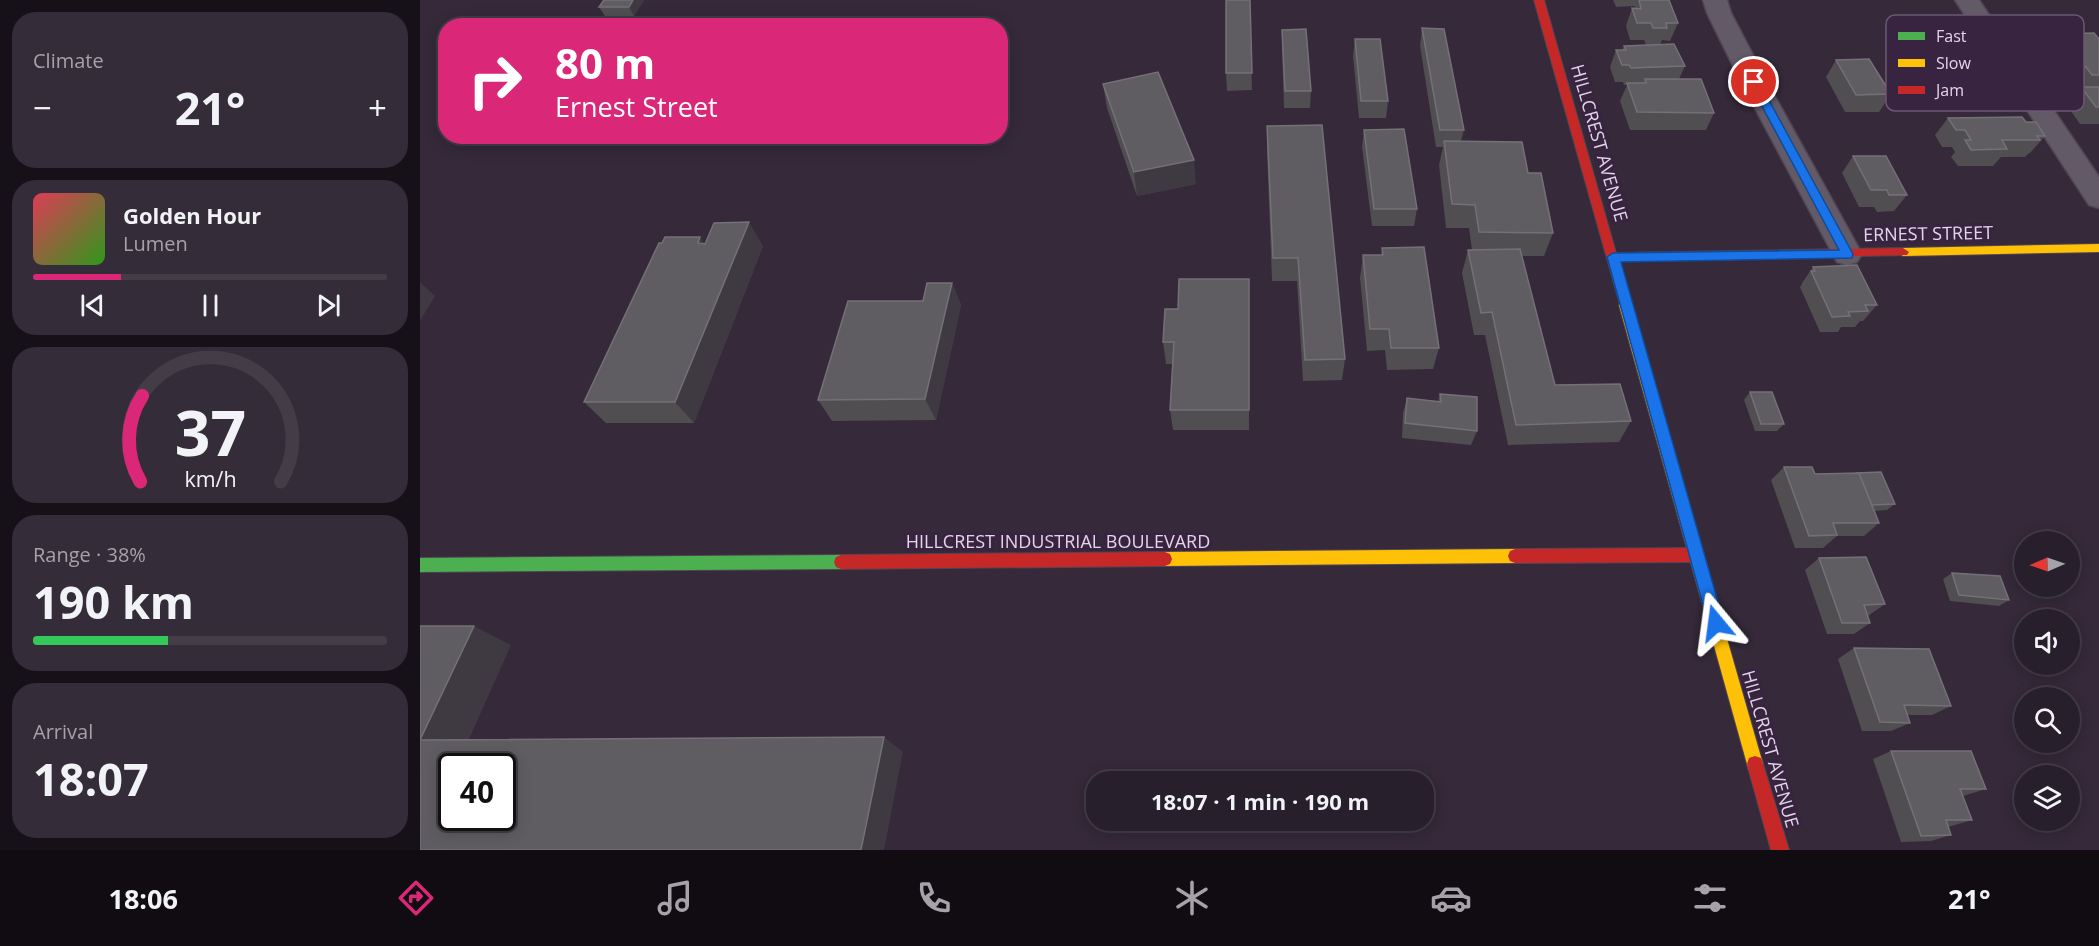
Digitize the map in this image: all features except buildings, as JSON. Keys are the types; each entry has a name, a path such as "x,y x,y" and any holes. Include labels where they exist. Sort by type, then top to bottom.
{"street":[{"name":"HILLCREST AVENUE","path":"1539,0 1780,850"},
{"path":"1715,0 1719,13 1754,82 1847,254"},
{"path":"1966,0 1976,15"},
{"path":"2041,111 2099,198"},
{"name":"ERNEST STREET","path":"1613,257 2099,248"},
{"name":"HILLCREST INDUSTRIAL BOULEVARD","path":"420,565 1696,555"}],"traffic: fast":[{"path":"420,565 841,562"}],"traffic: slow":[{"path":"1903,252 2099,248"},
{"path":"1625,305 1755,764"},
{"path":"1165,559 1515,556"}],"traffic: jam":[{"path":"1539,0 1625,305"},
{"path":"1613,257 1903,252"},
{"path":"1515,556 1696,555"},
{"path":"841,562 1165,559"},
{"path":"1755,764 1780,850"}],"route":[{"path":"1716,623 1613,257 1847,254 1754,82"}]}
